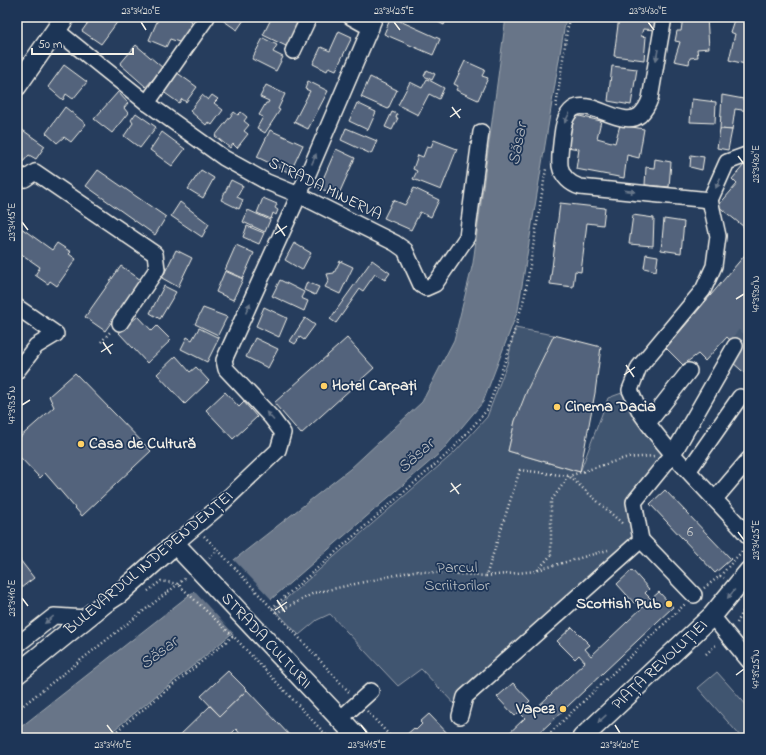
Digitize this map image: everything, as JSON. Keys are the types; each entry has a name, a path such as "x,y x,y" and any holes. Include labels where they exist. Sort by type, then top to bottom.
{"main road":[{"path":"17,86 60,23"},
{"name":"BULEVARDUL INDEPENDENȚEI","path":"20,682 86,618 119,594 175,544"},
{"name":"STRADA CULTURII","path":"175,544 358,738"},
{"path":"712,616 749,571"},
{"name":"PIAȚA REVOLUȚIEI","path":"582,738 712,616"}],"street":[{"path":"147,104 208,17"},
{"path":"293,51 309,17"},
{"path":"299,195 373,22 351,17"},
{"path":"664,17 650,99 647,107 639,115 630,118 582,106 574,108 567,115 564,125 560,167 564,177 572,184 580,187 710,200"},
{"name":"STRADA MINERVA","path":"60,23 147,104 224,158 267,182 299,195 395,243 405,250 421,285 426,288 434,284 467,236 481,132"},
{"path":"747,542 715,499 673,454 648,424 641,414 630,390 639,367 703,290 714,266 718,236 710,200 727,162 749,154"},
{"path":"727,162 749,162"},
{"path":"17,173 25,179 35,172 155,254 157,269 120,323"},
{"name":"BULEVARDUL INDEPENDENȚEI","path":"175,544 214,511 278,450 283,433 271,417 226,370 224,360 299,195"},
{"path":"17,307 56,334 36,346 17,371"},
{"path":"694,595 641,540 634,502 673,454 735,346"},
{"path":"648,424 689,371"},
{"path":"689,470 740,397"},
{"path":"715,499 749,459"},
{"path":"460,716 465,697 641,540"},
{"path":"17,645 54,616 86,618"},
{"name":"PIAȚA REVOLUȚIEI","path":"712,616 749,660"},
{"path":"340,719 371,691"}],"path":[{"path":"555,113 569,17"},
{"path":"271,607 453,449 487,410 507,356 525,295 546,166"},
{"path":"486,576 520,470 569,476 625,458 673,454"},
{"path":"569,476 641,540"},
{"path":"537,571 551,555 551,501 569,476"},
{"path":"195,526 218,550"},
{"path":"545,738 694,595 720,576 747,542"},
{"path":"276,613 314,593 414,571 486,576 537,571 611,549"},
{"path":"224,557 392,738"},
{"path":"720,576 726,580"},
{"path":"145,594 161,581 178,584 234,637 329,738"},
{"path":"17,710 178,584"},
{"path":"737,623 749,600"},
{"path":"108,738 234,637"},
{"path":"706,654 720,640"},
{"path":"17,694 20,682"}],"green space":[{"name":"Parcul Scriitorilor","path":"515,328 554,335 515,421 508,451 580,472 608,398 630,390 673,454 634,502 641,540 461,711 421,669 398,686 330,614 317,620 299,635 274,609 455,452 487,417 507,364"},
{"path":"717,672 749,708 749,738 742,738 698,688"}],"water":[{"name":"Săsar","path":"506,17 566,17 518,310 483,402 441,452 216,647 104,738 17,738 17,730 350,469 422,402 454,340 473,263"}],"pier":[{"path":"233,559 273,601 234,634 193,590"}],"building":[{"path":"92,17 121,17 101,44 82,31"},
{"path":"159,17 182,17 192,21 182,43 170,39 166,47 149,40"},
{"path":"218,17 246,17 237,30"},
{"path":"272,17 303,17 288,47 263,35"},
{"path":"391,17 440,39 433,55 384,34"},
{"path":"428,17 448,17 444,25"},
{"path":"619,17 659,17 658,30 643,29 641,36 646,37 644,60 614,56"},
{"path":"683,17 707,17 709,48 697,49 698,57 690,58 689,64 674,61 680,42 675,41 677,31 681,31"},
{"path":"735,17 749,17 749,65 729,60 735,34 730,32"},
{"path":"339,31 352,37 336,70 329,67 327,71 313,64 321,47 330,51"},
{"path":"263,38 277,45 273,52 283,57 276,71 252,59"},
{"path":"136,45 163,68 146,87 120,64"},
{"path":"465,61 485,70 482,76 488,78 478,100 456,90 458,86 454,84"},
{"path":"64,65 87,82 73,99 66,94 63,100 48,87"},
{"path":"612,66 637,69 631,105 608,101"},
{"path":"427,70 435,74 432,80 424,76"},
{"path":"176,72 197,87 186,102 182,99 179,103 162,91"},
{"path":"370,77 397,90 388,109 361,97"},
{"path":"427,79 444,88 439,99 429,94 418,115 398,105 410,82 422,88"},
{"path":"308,81 328,91 308,129 294,122 310,91 305,89"},
{"path":"266,85 285,94 278,109 280,110 265,133 257,128 263,117 259,115 266,103 269,101 260,97"},
{"path":"118,92 128,103 124,108 128,113 112,133 94,119"},
{"path":"202,95 208,100 212,95 218,99 214,103 223,110 212,125 208,122 206,125 190,111"},
{"path":"722,95 749,100 749,111 735,109 732,130 720,129"},
{"path":"692,99 716,102 715,123 690,122"},
{"path":"357,103 376,112 368,130 349,121"},
{"path":"65,107 86,124 71,142 64,137 57,143 46,133"},
{"path":"234,112 238,115 241,112 247,117 244,121 249,125 244,131 248,134 237,148 233,144 230,148 215,136"},
{"path":"392,112 397,114 396,118 398,118 392,130 385,127"},
{"path":"136,113 156,127 140,148 124,136 133,123 131,120"},
{"path":"575,115 601,121 597,138 615,143 620,125 644,129 639,158 627,155 624,178 576,169 579,149 567,147"},
{"path":"17,126 45,146 36,159 29,155 22,163 17,159"},
{"path":"346,128 377,141 371,154 341,140"},
{"path":"720,129 732,130 728,150 717,148"},
{"path":"270,130 303,145 290,173 257,157"},
{"path":"162,132 185,149 172,166 150,150"},
{"path":"434,140 457,149 441,190 413,179 417,171 413,169 418,155 423,157 427,146 431,147"},
{"path":"336,149 355,158 338,196 319,188"},
{"path":"691,155 704,157 702,170 690,167"},
{"path":"655,159 671,162 669,187 645,185 646,167 654,168"},
{"path":"744,165 749,169 749,231 718,206 737,184 732,179"},
{"path":"98,170 166,217 155,235 86,186"},
{"path":"201,170 214,178 203,198 188,189"},
{"path":"231,180 243,186 237,197 243,200 239,209 221,200"},
{"path":"414,188 439,200 431,217 420,212 411,230 384,218 393,200 405,205"},
{"path":"263,198 277,204 275,208 278,210 276,215 273,213 271,219 257,213"},
{"path":"180,202 209,224 202,237 171,216"},
{"path":"560,203 605,208 603,225 587,223 581,272 575,271 573,287 550,284"},
{"path":"248,210 270,220 265,232 243,222"},
{"path":"633,215 654,218 653,246 629,244"},
{"path":"664,219 684,222 681,253 661,250"},
{"path":"17,225 52,250 57,243 71,252 69,254 76,259 57,286 50,281 48,284 35,275 40,267 17,251"},
{"path":"247,226 264,233 259,244 243,237"},
{"path":"294,243 311,253 302,270 285,260"},
{"path":"236,245 254,253 243,278 225,270"},
{"path":"176,250 192,258 178,287 162,278"},
{"path":"749,250 749,377 732,362 741,352 727,337 705,361 698,354 683,365 666,348"},
{"path":"646,254 658,256 656,271 644,268"},
{"path":"372,260 390,273 385,280 375,274 363,291 360,289 336,323 330,319"},
{"path":"340,261 353,267 340,294 325,287 329,280 327,274 334,273"},
{"path":"121,266 141,280 105,331 85,317"},
{"path":"225,271 243,279 233,300 216,292"},
{"path":"280,280 304,292 301,298 308,301 304,311 272,296"},
{"path":"307,282 319,287 315,295 304,290"},
{"path":"164,286 176,292 160,319 150,313"},
{"path":"264,307 287,318 279,337 256,326"},
{"path":"203,308 227,317 218,335 195,324"},
{"path":"138,316 152,331 157,326 171,340 147,363 119,333"},
{"path":"305,318 315,325 304,340 300,337 295,344 290,341"},
{"path":"199,328 219,338 207,362 181,349 187,337 192,340"},
{"name":"Cinema Dacia","path":"554,335 601,347 595,393 580,472 508,451 515,421 528,388"},
{"path":"255,338 278,349 268,368 246,357"},
{"name":"Hotel Carpați","path":"347,338 374,368 301,434 274,403"},
{"path":"176,356 190,372 196,367 209,381 185,404 157,374"},
{"name":"Casa de Cultură","path":"75,373 151,451 82,516 45,473 40,478 17,454 19,438 54,407 49,396"},
{"path":"225,392 239,407 244,402 257,417 233,439 206,410"},
{"path":"665,490 731,559 715,573 650,504"},
{"path":"17,556 34,578 17,591"},
{"path":"632,570 649,589 645,593 651,599 659,592 673,607 534,738 504,738 525,718 519,712 515,716 497,697 513,683 530,701 525,706 532,712 585,662 579,655 575,659 557,641 572,627 590,645 585,649 591,656 645,605 639,599 634,603 617,584"},
{"path":"228,671 247,690 220,716 201,696"},
{"path":"247,690 292,738 244,738 236,729 227,738 177,738 210,706 220,716"},
{"path":"429,714 452,738 407,738 405,736 414,728 416,730 422,724 420,722"}],"tunnel":[{"path":"735,346 749,329"}],"place":[{"name":"Hotel Carpați","path":"324,386"},
{"name":"Cinema Dacia","path":"557,407"},
{"name":"Casa de Cultură","path":"81,444"},
{"name":"Scottish Pub","path":"669,604"},
{"name":"Vapez","path":"563,709"}]}
